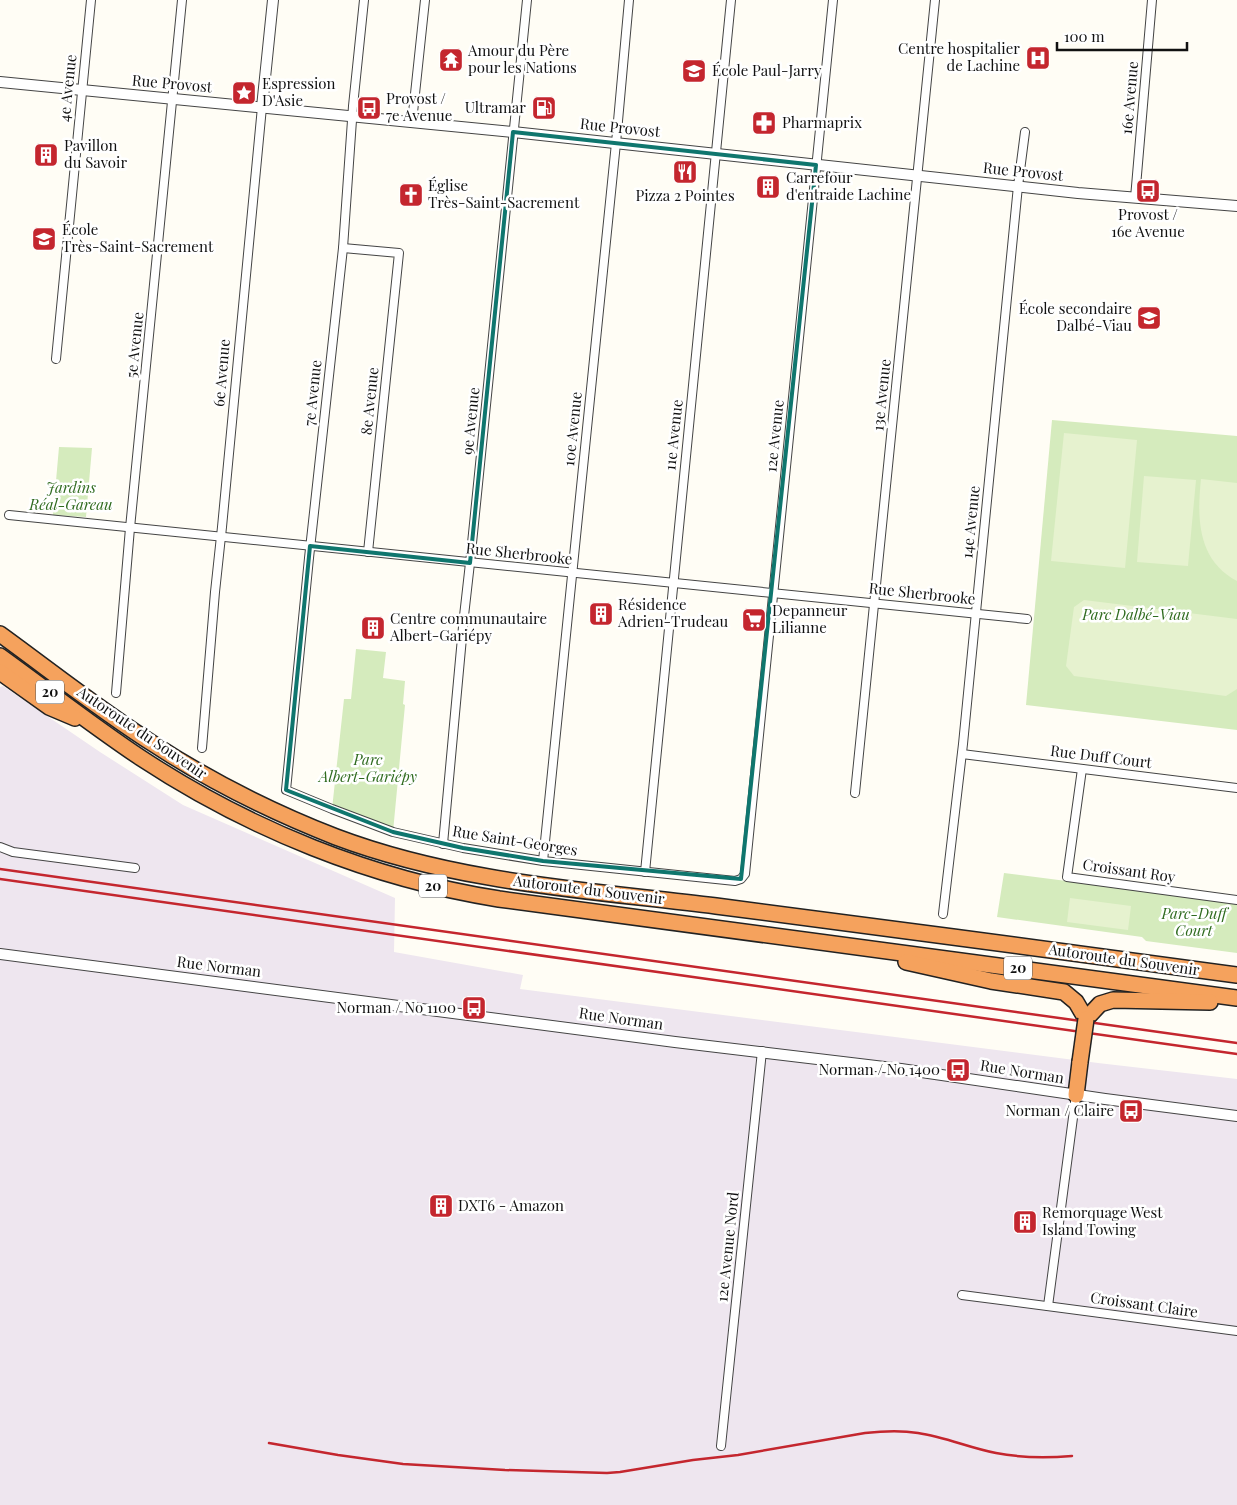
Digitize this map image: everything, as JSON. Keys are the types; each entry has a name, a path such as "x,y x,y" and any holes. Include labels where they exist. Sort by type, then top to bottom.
{"highway":[{"path":"0,624 62,679"},
{"name":"Autoroute du Souvenir","path":"0,634 153,744 207,777 273,810 336,836 374,850 417,862 510,881 775,913 1237,974"},
{"name":"Autoroute du Souvenir","path":"0,656 99,729 174,779 239,814 320,850 388,874 490,898 1237,998"},
{"path":"0,672 49,707 99,729"},
{"path":"799,939 991,981 1057,990 1064,992 1072,998 1086,1016"},
{"path":"1076,1095 1086,1016 1100,1004 1113,1000 1237,1003"}],"street":[{"name":"4e Avenue","path":"56,359 91,0"},
{"name":"5e Avenue","path":"116,693 130,528 182,0"},
{"name":"6e Avenue","path":"202,748 214,601 273,0"},
{"name":"7e Avenue","path":"286,790 310,546 343,248 364,0"},
{"path":"412,122 425,0"},
{"name":"9e Avenue","path":"443,844 461,643 527,0"},
{"name":"10e Avenue","path":"543,861 629,0"},
{"name":"11e Avenue","path":"645,872 730,0"},
{"name":"12e Avenue","path":"745,874 833,0"},
{"name":"13e Avenue","path":"855,793 935,0"},
{"name":"16e Avenue","path":"1135,198 1152,0"},
{"name":"Rue Provost","path":"0,82 353,115 918,176 1135,198 1237,206"},
{"name":"14e Avenue","path":"943,914 962,754 1018,186 1025,132"},
{"name":"8e Avenue","path":"343,248 399,253 368,552"},
{"name":"Rue Sherbrooke","path":"9,516 1027,619"},
{"name":"Rue Duff Court","path":"962,754 1237,788"},
{"name":"Croissant Roy","path":"1082,768 1067,877 1237,900"},
{"name":"Rue Saint-Georges","path":"286,790 393,832 492,854 735,881 742,880 745,874"},
{"path":"0,848 13,852 135,868"},
{"name":"Rue Norman","path":"0,954 666,1041 902,1069 1076,1095 1237,1116"},
{"name":"12e Avenue Nord","path":"721,1446 762,1051"},
{"path":"1048,1306 1076,1095"},
{"name":"Croissant Claire","path":"962,1295 1237,1331"}],"highlighted area":[{"path":"513,132 816,165 741,879 543,861 463,848 393,832 286,790 310,546 470,563"}],"shaded area":[{"path":"3,686 100,752 183,805 395,898 394,952 523,975 520,989 1237,1079 1237,1505 0,1505 0,687"}],"green space":[{"name":"Parc Dalbé-Viau","path":"1052,420 1237,436 1237,730 1026,705"},
{"path":"1064,433 1137,440 1125,568 1051,561"},
{"name":"Jardins Réal-Gareau","path":"59,447 92,448 86,517 53,515"},
{"path":"1144,476 1196,480 1188,566 1137,562"},
{"path":"1201,479 1237,483 1237,581 1214,562 1207,550 1200,523"},
{"path":"1084,600 1237,619 1237,689 1226,696 1074,676 1066,666 1074,607"},
{"name":"Parc Albert-Gariépy","path":"356,649 386,652 383,678 405,681 403,704 405,705 393,832 332,809 344,699 351,699"},
{"name":"Parc-Duff Court","path":"1004,873 1237,903 1237,953 1146,941 1142,937 997,917"},
{"path":"1070,898 1131,906 1128,930 1067,922"}],"railway":[{"path":"0,869 1237,1043"},
{"path":"0,879 1237,1054"},
{"path":"269,1443 403,1464 607,1473 738,1455 885,1431 905,1431 928,1435 1005,1455 1034,1457 1072,1456"}],"place":[{"name":"Centre hospitalier de Lachine","path":"1038,58"},
{"name":"Amour du Père pour les Nations","path":"451,60"},
{"name":"École Paul-Jarry","path":"694,71"},
{"name":"Espression D'Asie","path":"244,93"},
{"name":"Provost / 7e Avenue","path":"369,108"},
{"name":"Ultramar","path":"544,108"},
{"name":"Pharmaprix","path":"764,123"},
{"name":"Pavillon du Savoir","path":"46,155"},
{"name":"Pizza 2 Pointes","path":"685,172"},
{"name":"Carrefour d'entraide Lachine","path":"768,187"},
{"name":"Provost / 16e Avenue","path":"1148,191"},
{"name":"Église Très-Saint-Sacrement","path":"411,195"},
{"name":"École Très-Saint-Sacrement","path":"44,239"},
{"name":"École secondaire Dalbé-Viau","path":"1149,318"},
{"name":"Résidence Adrien-Trudeau","path":"601,614"},
{"name":"Depanneur Lilianne","path":"754,620"},
{"name":"Centre communautaire Albert-Gariépy","path":"373,628"},
{"name":"Norman / No 1100","path":"474,1008"},
{"name":"Norman / No 1400","path":"958,1070"},
{"name":"Norman / Claire","path":"1131,1111"},
{"name":"DXT6 - Amazon","path":"441,1206"},
{"name":"Remorquage West Island Towing","path":"1025,1222"}]}
